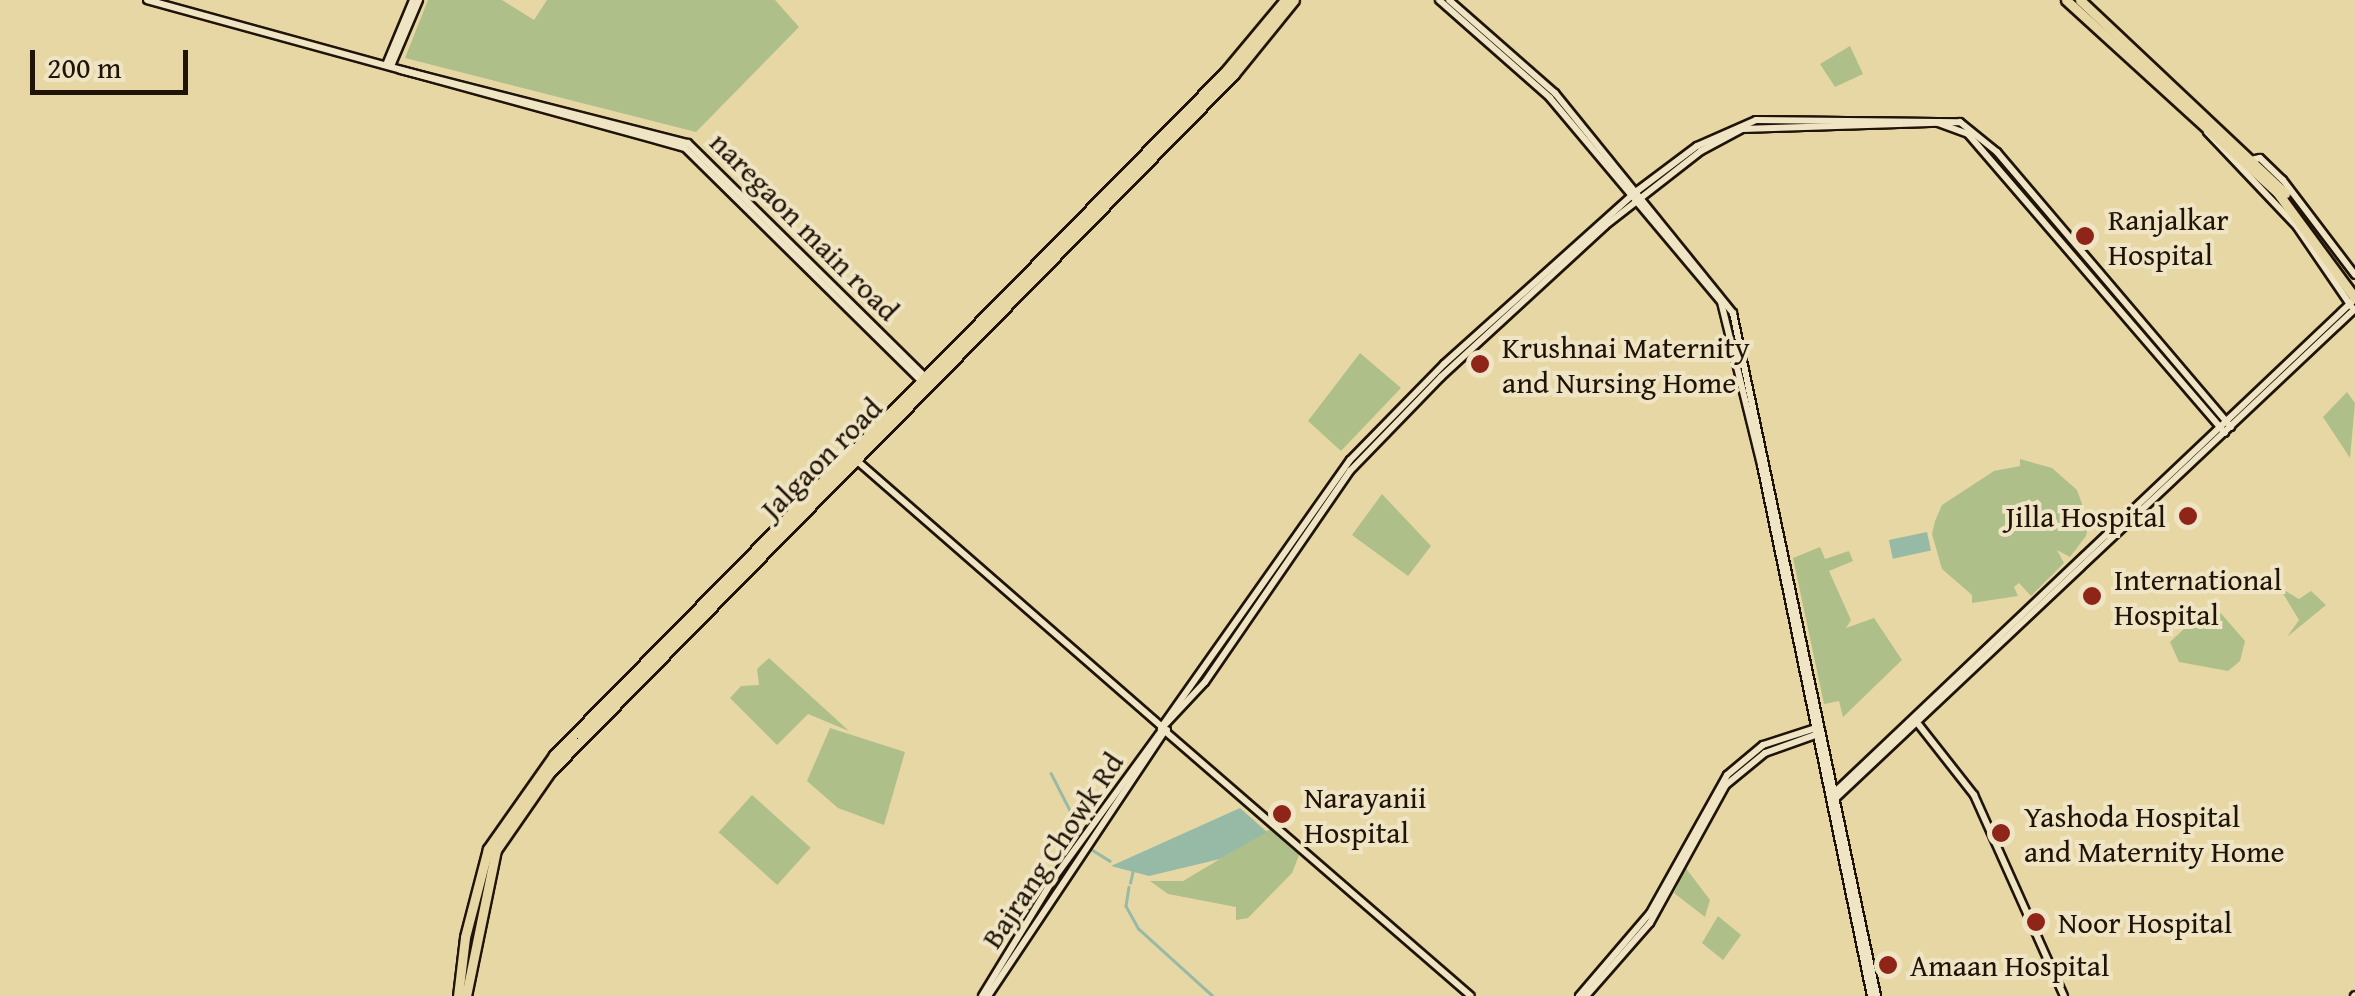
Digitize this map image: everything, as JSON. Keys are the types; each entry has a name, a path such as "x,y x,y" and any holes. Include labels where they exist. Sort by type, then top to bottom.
{"highway":[{"name":"Jalgaon road","path":"458,996 464,937 488,849 524,792 1256,40 1285,0"},
{"name":"Jalgaon road","path":"466,996 477,920 504,832 572,746 926,382 1234,74 1294,0"},
{"path":"2066,0 2304,222 2354,305"},
{"path":"2080,0 2307,218 2355,287"}],"street":[{"name":"naregaon main road","path":"147,0 686,148 926,382"},
{"path":"388,66 416,0"},
{"path":"1439,0 1550,98 1636,196"},
{"path":"1449,0 1555,93 1724,310 1820,730 1874,996"},
{"name":"Bajrang Chowk Rd","path":"985,996 1164,730 1350,471 1494,326 1636,196 1734,126 1756,120 1948,118 1985,144 2226,428"},
{"path":"1833,797 1916,723 2354,305 2297,227 2202,125"},
{"path":"2254,163 2260,158 2283,180 2355,275"},
{"path":"854,460 1472,996"},
{"path":"1916,723 1974,795 2064,996"},
{"path":"1582,996 1650,923 1726,785 1765,753 1820,730"}],"green space":[{"path":"428,0 502,0 534,20 547,0 775,0 799,27 696,132 405,58"},
{"path":"1850,46 1863,74 1835,87 1820,64"},
{"path":"1360,353 1401,388 1341,451 1308,421"},
{"path":"2347,392 2355,403 2350,458 2323,417"},
{"path":"2020,459 2052,468 2077,490 2089,523 2086,536 2070,557 2057,550 2064,563 2031,596 2019,583 2014,587 2018,596 1972,603 1972,595 1942,569 1932,534 1935,521 1942,505 1994,471 2020,466"},
{"path":"1382,494 1431,546 1408,576 1352,535"},
{"path":"1820,547 1825,559 1849,551 1853,561 1829,571 1851,620 1846,628 1874,618 1902,660 1843,717 1839,701 1824,704 1793,558"},
{"path":"2279,587 2299,599 2311,591 2326,605 2287,637 2299,620"},
{"path":"2212,603 2245,641 2240,661 2228,671 2179,662 2170,642"},
{"path":"769,658 849,731 808,714 777,745 730,698 741,686 759,685 757,669"},
{"path":"830,728 905,752 884,825 838,808 807,781"},
{"path":"752,795 811,848 777,885 719,832"},
{"path":"1272,828 1299,855 1292,873 1248,918 1236,920 1236,907 1168,894 1150,881 1183,881"},
{"path":"1685,867 1710,900 1705,917 1674,893"},
{"path":"1718,916 1741,935 1723,960 1702,943"}],"shaded area":[{"path":"1927,532 1931,551 1893,559 1889,540"},
{"path":"1240,808 1267,832 1220,859 1149,876 1111,866"}],"waterway":[{"path":"1051,773 1080,830"},
{"path":"1091,849 1110,861"},
{"path":"1130,883 1133,870"},
{"path":"1129,887 1126,906 1139,929 1213,996"}],"place":[{"name":"Ranjalkar Hospital","path":"2085,236"},
{"name":"Krushnai Maternity and Nursing Home","path":"1480,364"},
{"name":"Jilla Hospital","path":"2188,516"},
{"name":"International Hospital","path":"2092,596"},
{"name":"Narayanii Hospital","path":"1282,814"},
{"name":"Yashoda Hospital and Maternity Home","path":"2001,833"},
{"name":"Noor Hospital","path":"2036,922"},
{"name":"Amaan Hospital","path":"1888,965"}]}
